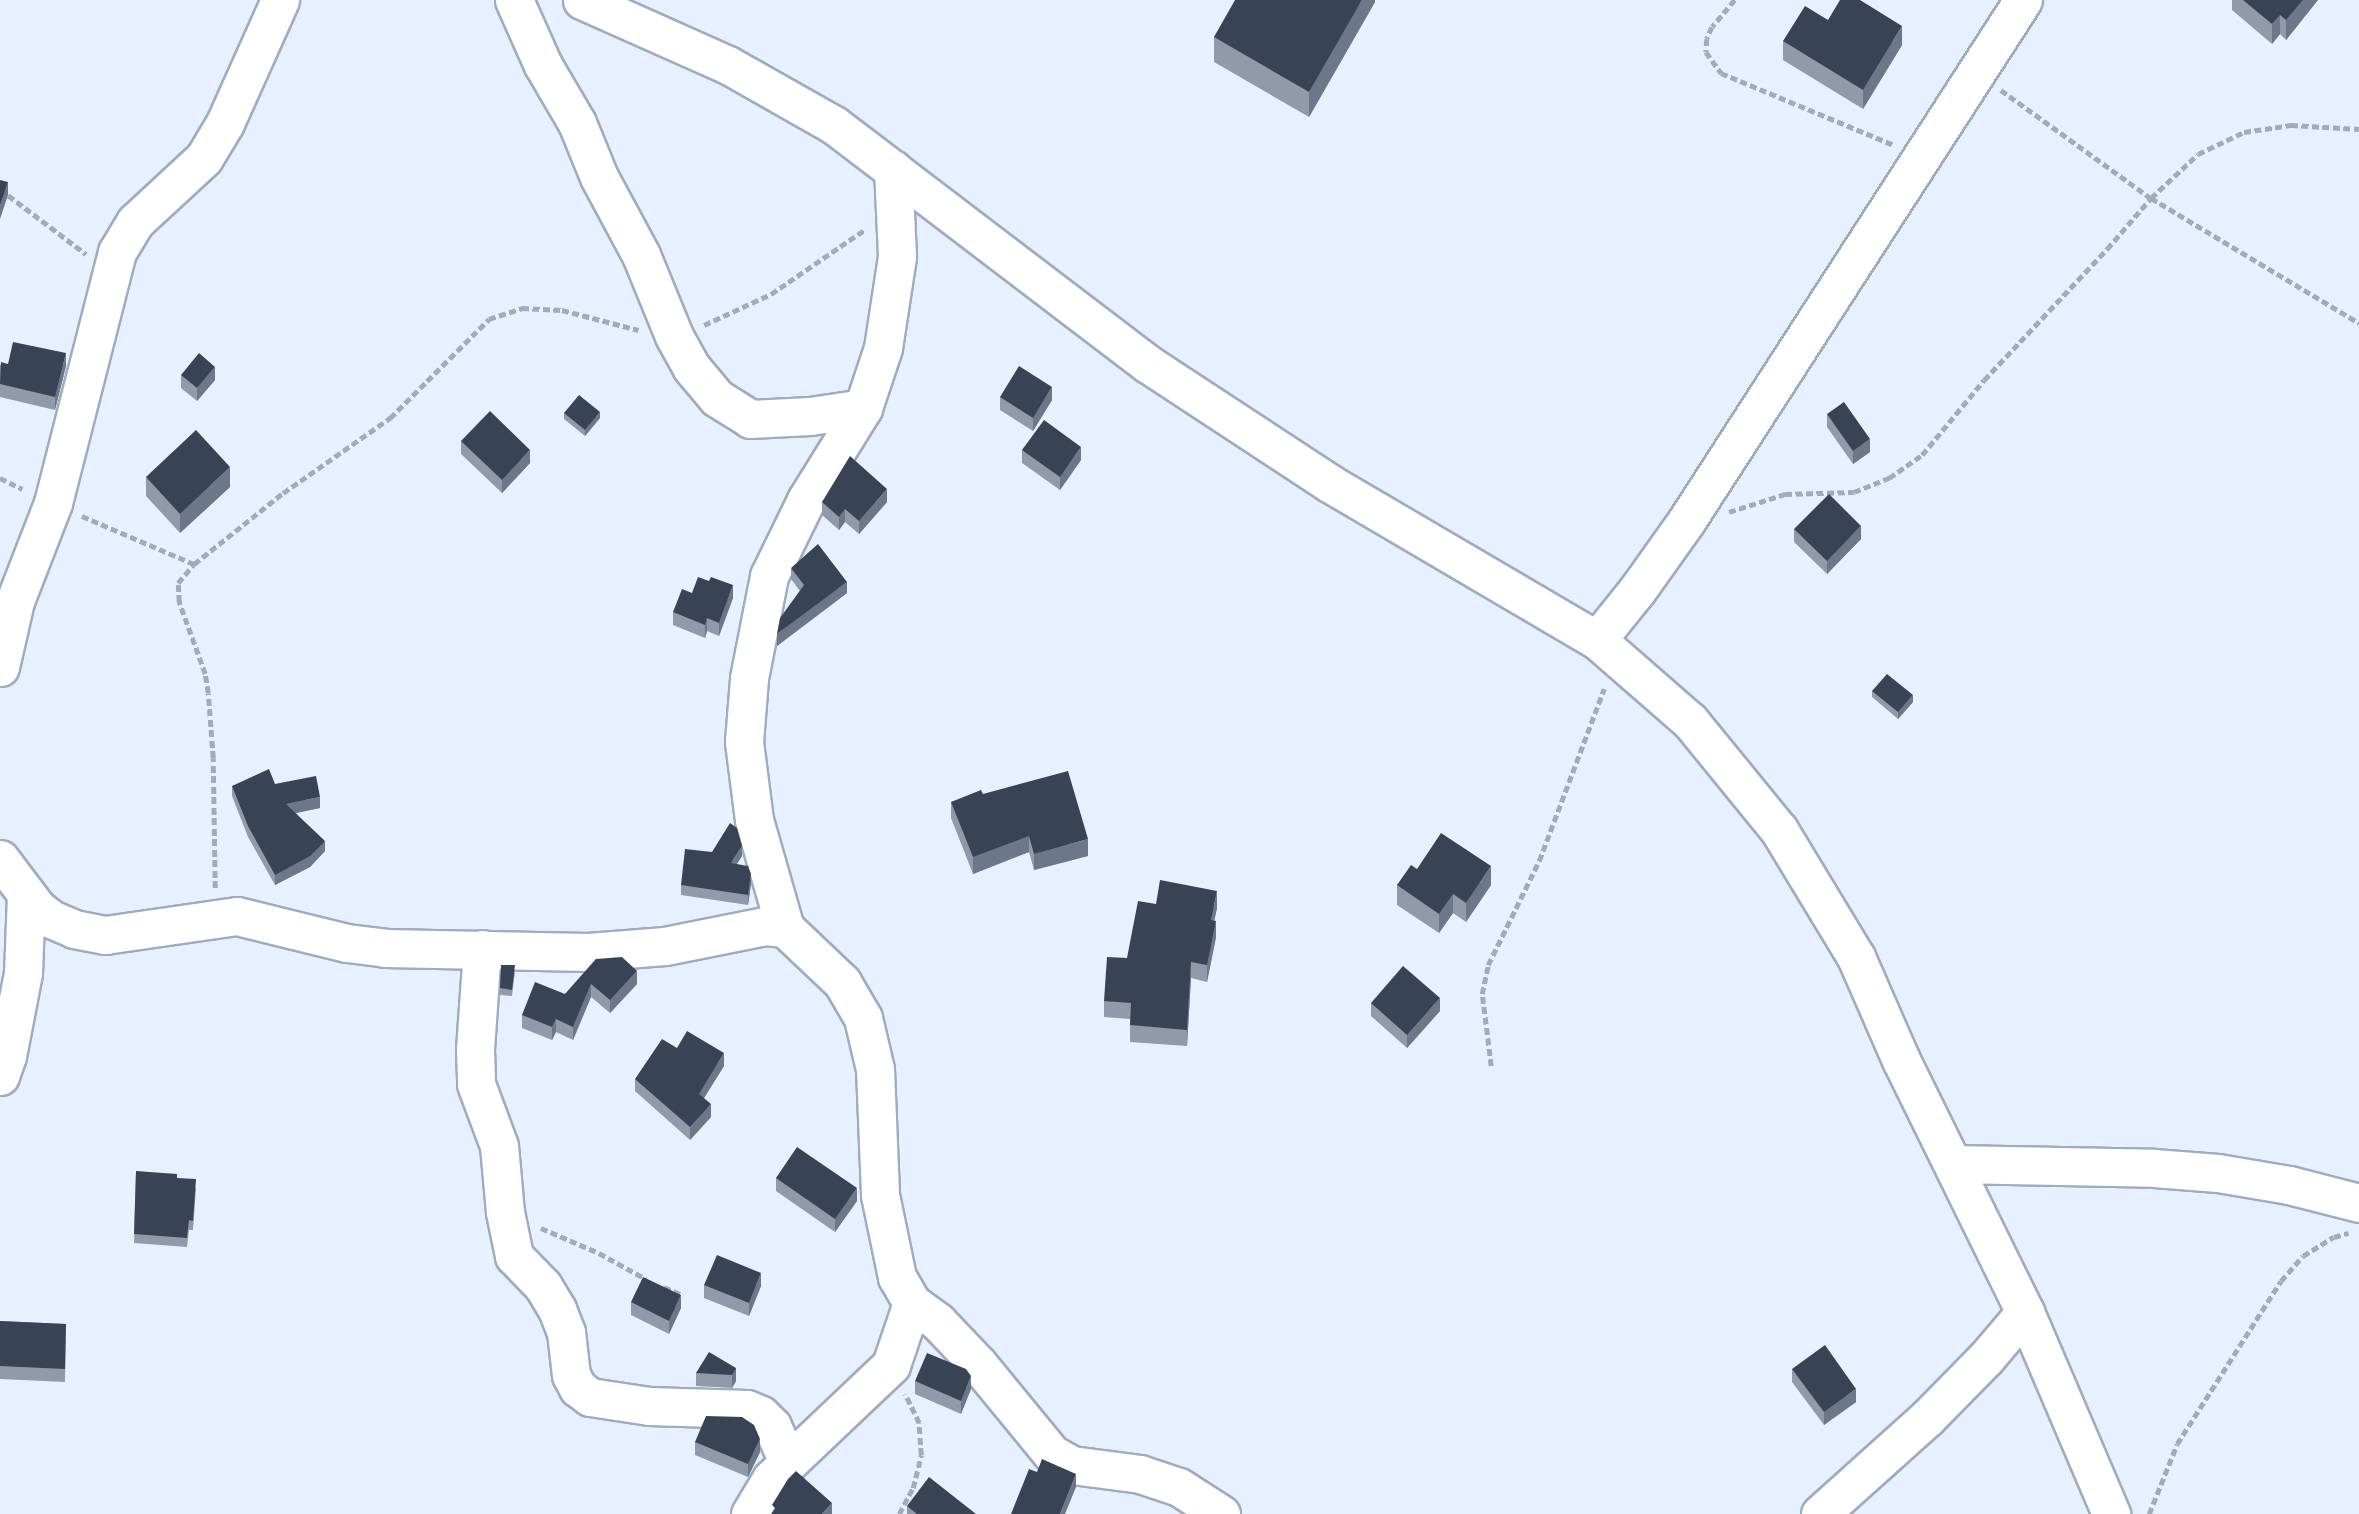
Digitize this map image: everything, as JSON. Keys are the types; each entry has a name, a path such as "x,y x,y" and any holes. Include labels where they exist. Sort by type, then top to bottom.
{"street":[{"path":"0,667 15,601 53,503 117,252 135,222 204,158 225,122 280,0"},
{"path":"514,0 543,65 577,123 599,177 641,255 674,336 691,367 717,398 750,419 810,416 863,408"},
{"path":"582,0 728,65 834,125 1148,364 1329,483 1603,645 1690,721 1779,830 1856,957 1901,1060 2025,1312 2115,1513"},
{"path":"1603,645 1923,158 1975,71 2023,0"},
{"path":"893,169 897,256 883,348 863,408 806,500 769,576 749,678 744,742 754,820 785,928 842,982 863,1018 874,1069 880,1195 897,1277 912,1303 938,1322 978,1364 1052,1454 1072,1465 1140,1474 1180,1487 1221,1514"},
{"path":"0,859 26,894 51,919 74,929 105,935 215,917 254,919 347,943 385,948 588,952 665,946 765,926 785,928"},
{"path":"0,1076 7,1056 23,973 26,894"},
{"path":"482,949 475,1049 476,1084 499,1146 505,1212 514,1256 543,1286 557,1309 566,1332 571,1376 578,1388 590,1397 649,1406 747,1409 761,1415 772,1426 788,1462"},
{"path":"1953,1164 2154,1168 2218,1173 2289,1185 2359,1203"},
{"path":"750,1514 771,1479 891,1365 912,1303"},
{"path":"1820,1514 1927,1418 1986,1359 2025,1312"}],"path":[{"path":"1735,0 1712,27 1707,39 1706,52 1721,73 1923,158"},
{"path":"1975,71 2151,198 2359,323"},
{"path":"1687,520 1750,507 1785,494 1854,492 1889,478 1922,455 1984,380 2151,198 2198,154 2244,132 2291,125 2359,129"},
{"path":"0,189 45,226 113,268"},
{"path":"215,917 213,758 208,693 205,674 179,602 178,583 194,564 283,493 390,418 489,320 523,308 562,310 674,336 726,316 771,294 894,209"},
{"path":"53,503 194,564"},
{"path":"1491,1066 1482,994 1488,965 1539,861 1573,777 1606,683 1603,645"},
{"path":"505,1212 587,1247 655,1284 683,1295"},
{"path":"2149,1514 2177,1444 2281,1281 2303,1256 2334,1237 2359,1230"},
{"path":"891,1365 919,1423 921,1455 913,1488 899,1514"}],"building":[{"path":"1235,0 1362,0 1309,92 1214,37"},
{"path":"1840,0 1860,0 1902,26 1863,90 1783,41 1805,6 1828,20"},
{"path":"2243,0 2303,0 2286,20 2280,15 2272,24"},
{"path":"0,180 8,182 0,206"},
{"path":"13,342 66,353 55,397 0,384 1,362 8,364"},
{"path":"199,353 215,367 197,388 181,375"},
{"path":"1019,366 1052,387 1033,418 1000,397"},
{"path":"579,395 600,412 585,430 564,413"},
{"path":"1844,402 1870,439 1853,451 1827,414"},
{"path":"490,411 530,450 502,480 461,441"},
{"path":"1044,420 1081,447 1060,477 1022,450"},
{"path":"196,430 230,467 180,514 146,477"},
{"path":"850,456 887,489 859,521 845,509 839,517 822,502"},
{"path":"1829,494 1861,526 1827,561 1794,529"},
{"path":"818,544 847,582 777,634 780,618 804,585 791,568"},
{"path":"698,577 709,581 711,577 733,585 719,623 707,618 705,625 673,612 682,589 692,593"},
{"path":"1887,674 1913,695 1898,712 1872,691"},
{"path":"269,769 275,784 316,776 320,797 286,804 325,841 310,856 275,875 248,826 232,786"},
{"path":"1068,771 1088,839 1034,854 1029,836 973,857 951,802 981,790 983,794"},
{"path":"730,823 737,828 742,846 731,863 748,866 751,874 748,895 681,885 685,849 712,852"},
{"path":"1441,833 1491,866 1466,903 1453,894 1439,914 1397,885 1411,865 1417,869"},
{"path":"1160,880 1217,891 1211,920 1216,921 1207,965 1191,962 1187,1030 1130,1025 1131,1003 1104,1001 1107,957 1127,958 1138,901 1156,904"},
{"path":"622,957 637,971 610,1000 591,984 573,1027 556,1019 552,1027 522,1015 535,982 565,994 596,959"},
{"path":"501,965 515,965 512,990 500,988"},
{"path":"1403,966 1440,998 1407,1035 1371,1003"},
{"path":"687,1031 724,1053 699,1094 711,1104 690,1127 635,1079 662,1039 677,1048"},
{"path":"797,1147 857,1188 835,1219 776,1178"},
{"path":"136,1171 177,1174 177,1178 196,1179 193,1221 189,1220 187,1238 134,1234"},
{"path":"717,1255 761,1273 749,1303 704,1285"},
{"path":"643,1277 681,1295 669,1321 631,1302"},
{"path":"0,1321 66,1324 65,1369 0,1366"},
{"path":"1825,1345 1856,1389 1824,1412 1792,1369"},
{"path":"709,1352 736,1368 732,1375 696,1373"},
{"path":"927,1353 966,1369 971,1376 961,1401 915,1381"},
{"path":"706,1416 742,1417 754,1425 760,1439 748,1464 695,1442"},
{"path":"1042,1459 1076,1474 1060,1514 1011,1514 1029,1469 1037,1472"},
{"path":"796,1471 832,1503 822,1514 771,1514 775,1508 772,1505"},
{"path":"929,1477 976,1514 917,1514 907,1506"}]}
